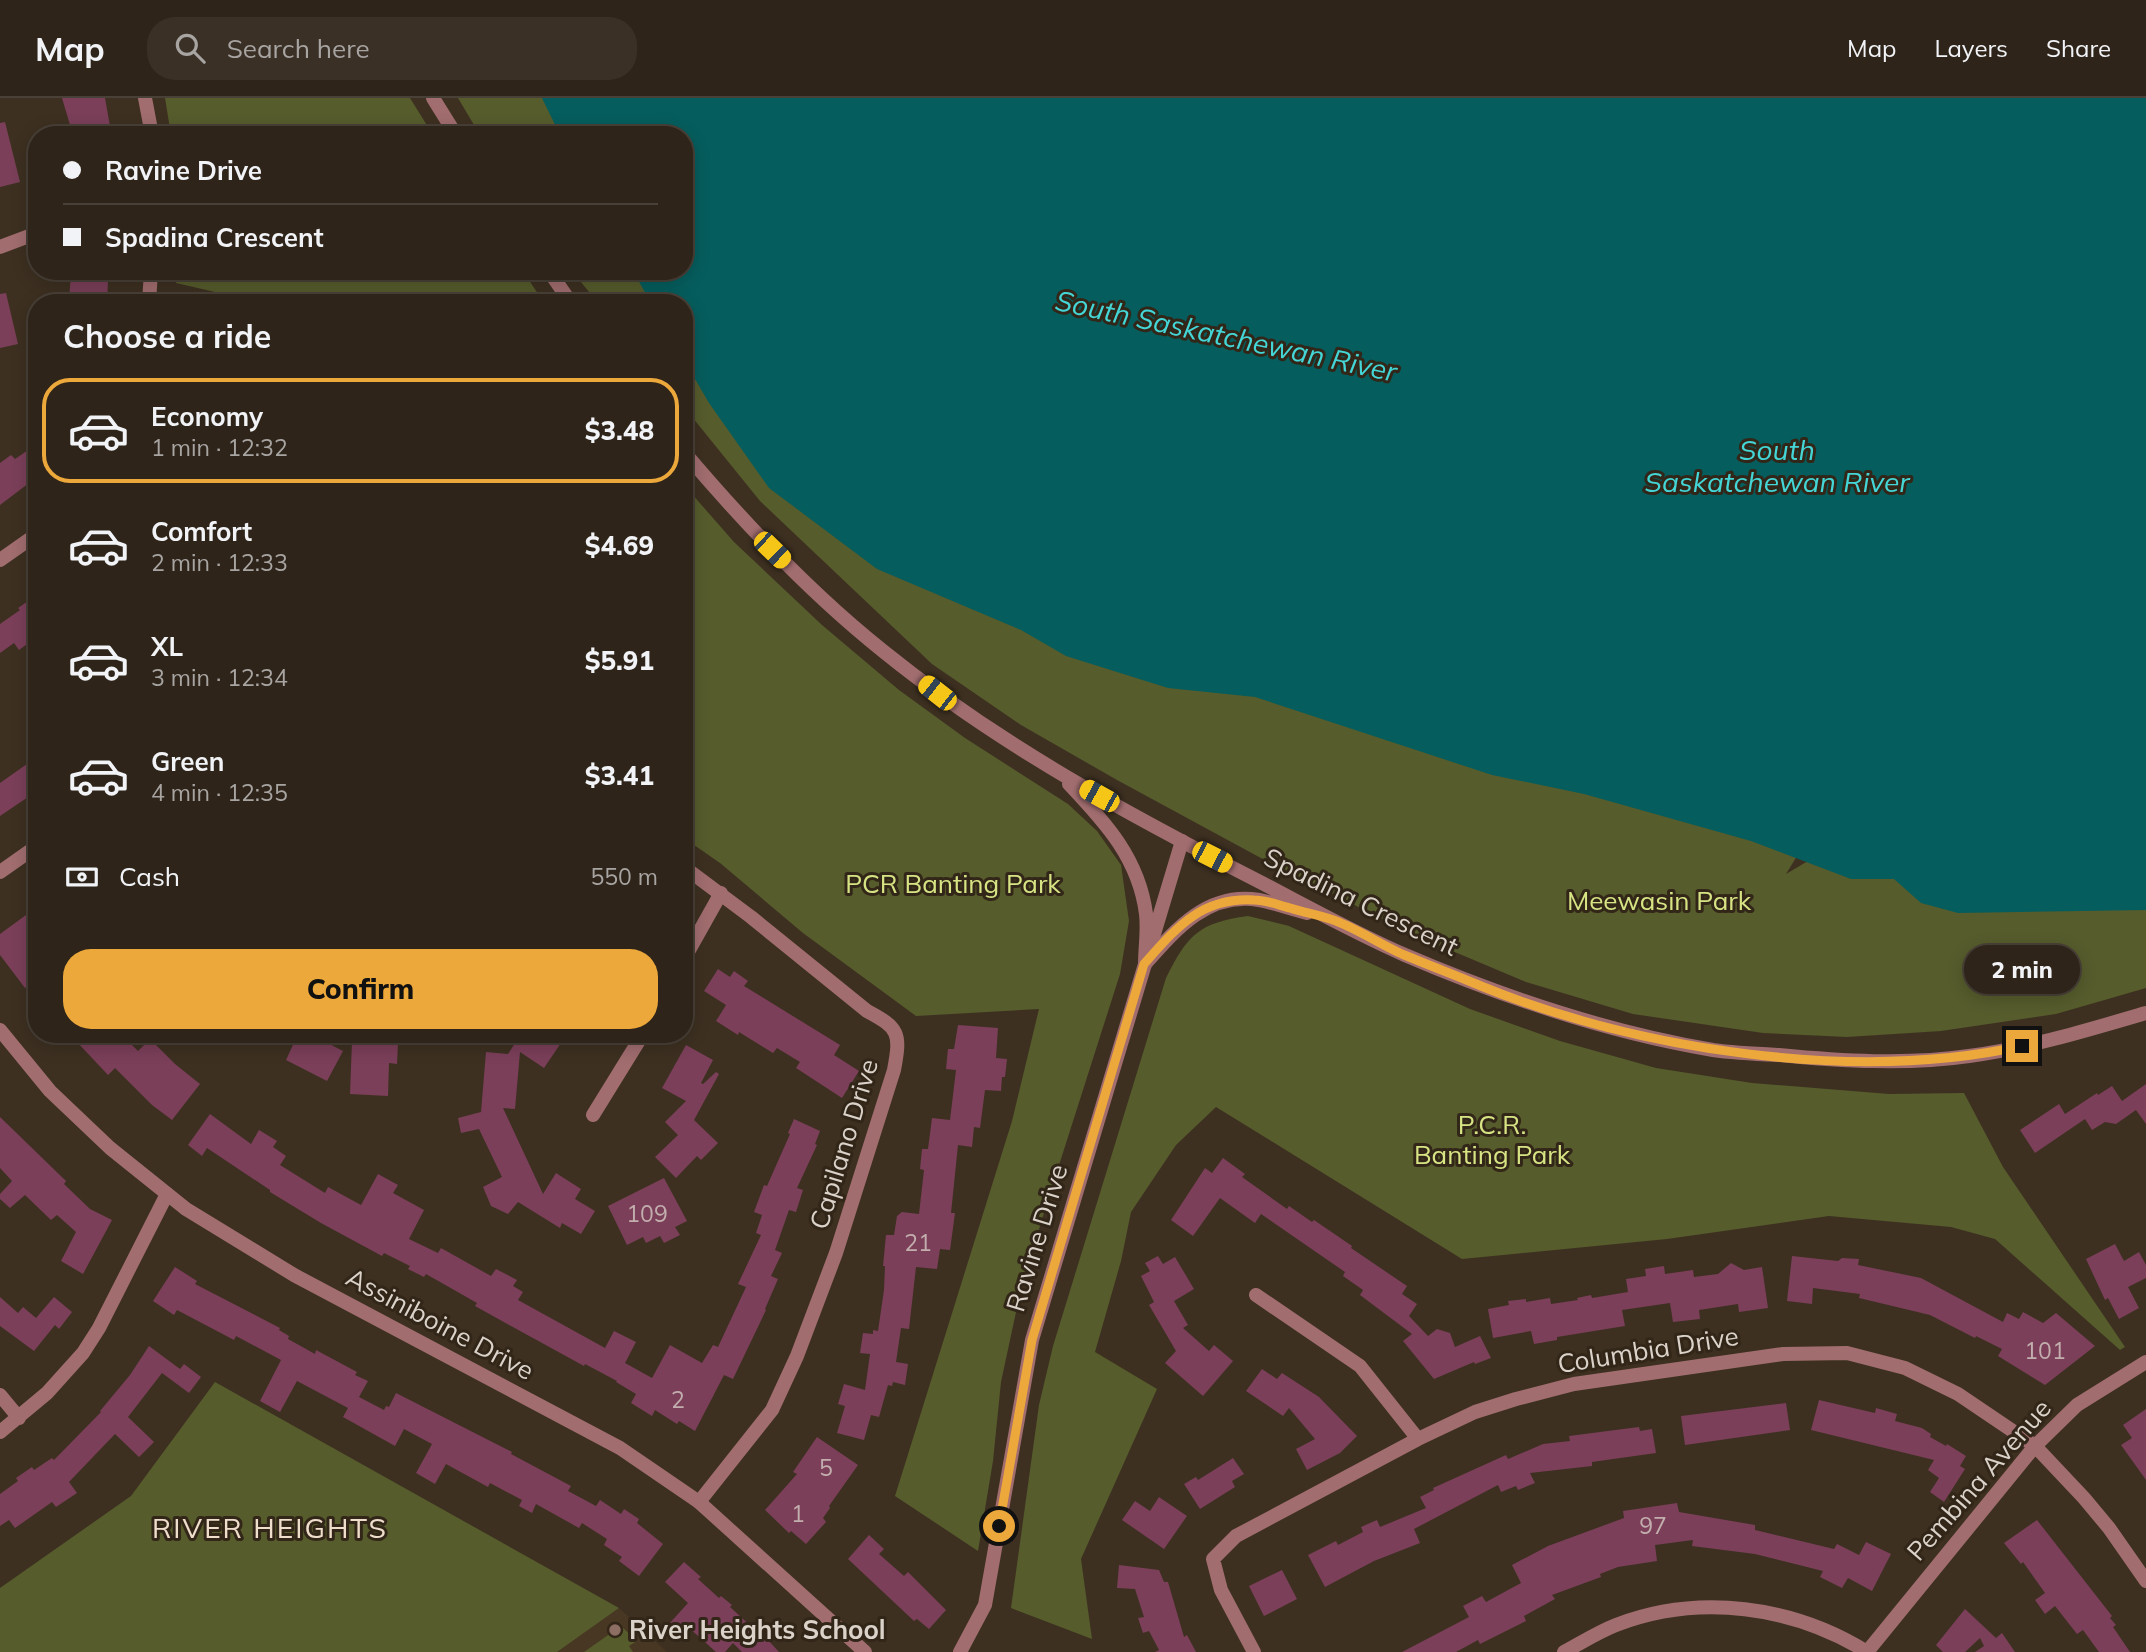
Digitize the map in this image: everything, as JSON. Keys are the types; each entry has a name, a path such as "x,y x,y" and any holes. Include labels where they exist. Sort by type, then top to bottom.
{"street":[{"path":"145,98 150,126"},
{"path":"433,98 450,126"},
{"path":"0,247 28,236"},
{"name":"Spadina Crescent","path":"693,462 772,550 831,607 882,651 992,732 1058,773 1182,841 1335,920 1402,954 1498,993 1596,1024 1714,1050 1837,1060 1968,1057 2075,1034 2146,1013"},
{"path":"0,560 28,540"},
{"path":"1058,773 1101,818 1134,867 1146,917 1144,964"},
{"name":"Ravine Drive","path":"960,1652 985,1605 1032,1340 1182,841"},
{"path":"0,872 28,852"},
{"name":"Capilano Drive","path":"693,873 867,1011 887,1022 897,1034 897,1052 836,1253 797,1356 772,1410 699,1502"},
{"path":"693,943 721,893"},
{"path":"1144,964 1195,913 1222,903 1257,900 1335,920"},
{"name":"Assiniboine Drive","path":"0,1030 50,1090 110,1148 186,1209 294,1275 620,1448 699,1502 865,1652"},
{"path":"593,1115 637,1043"},
{"path":"0,1432 47,1393 83,1353 99,1328 167,1194"},
{"path":"1256,1295 1360,1366 1418,1439"},
{"name":"Columbia Drive","path":"1254,1652 1221,1590 1213,1559 1237,1536 1418,1439 1475,1412 1574,1384 1783,1354 1847,1353 1905,1368 1958,1394 2035,1446 2084,1497 2146,1581"},
{"name":"Pembina Avenue","path":"1867,1652 2035,1446 2077,1405 2146,1362"},
{"path":"0,1395 19,1418"},
{"path":"1564,1652 1615,1625 1665,1611 1715,1606 1766,1611 1837,1634 1867,1652"}],"shaded area":[{"name":"River Heights School","path":"619,1608 667,1652 557,1652"}],"green space":[{"path":"165,98 410,98 427,126 170,126"},
{"path":"458,98 550,98 564,126 475,126"},
{"path":"176,280 529,280 538,294 224,294 176,283"},
{"path":"579,280 654,280 661,294 591,294"},
{"name":"Meewasin Park","path":"693,337 1802,848 1786,874 1825,851 2146,891 2146,988 2056,1014 1941,1031 1847,1037 1763,1033 1633,1014 1526,982 1412,934 1259,857 1021,725 932,664 760,501 693,418"},
{"name":"PCR Banting Park","path":"693,495 734,542 822,625 899,690 965,738 1068,804 1097,831 1121,865 1129,921 1120,974 1019,1298 1001,1382 993,1461 978,1551 895,1496 1012,1121 1039,1009 916,1016 803,933 720,863 693,844"},
{"name":"P.C.R. Banting Park","path":"1248,916 1289,926 1470,1009 1560,1041 1656,1068 1752,1083 1889,1094 1964,1093 2003,1167 2125,1347 2120,1350 1995,1239 1951,1227 1829,1216 1667,1239 1462,1259 1216,1107 1176,1145 1131,1212 1121,1261 1095,1352 1157,1389 1081,1559 1092,1639 1011,1608 1039,1405 1053,1346 1166,978 1181,951 1197,933 1218,922"},
{"path":"215,1382 619,1608 557,1652 0,1652 0,1588 131,1496"},
{"path":"621,1626 637,1641 629,1646 633,1652 584,1652"}],"water":[{"name":"South Saskatchewan River","path":"542,98 2146,98 2146,910 1958,913 1921,903 1894,879 1851,879 1751,841 1584,794 1492,775 1255,697 1168,688 1066,656 1021,630 877,569 769,488 709,403 693,375 693,294 646,294 638,280 693,280 693,126 556,126"}],"building":[{"path":"62,98 105,98 110,126 70,126"},
{"path":"5,122 20,182 0,187 0,123"},
{"path":"70,280 108,281 107,294 70,294"},
{"path":"6,293 18,344 0,348 0,294"},
{"path":"28,450 28,484 0,505 0,463 11,455 15,459"},
{"path":"28,601 28,644 19,650 14,643 0,653 0,624 20,610 18,608"},
{"path":"28,763 28,797 0,816 0,783"},
{"path":"28,914 28,986 25,988 0,955 0,934"},
{"path":"718,969 730,977 734,971 748,981 744,986 840,1045 834,1055 859,1071 842,1098 796,1068 800,1062 777,1048 773,1053 716,1021 726,1005 704,991"},
{"path":"958,1025 998,1028 996,1058 1007,1059 1001,1091 985,1090 980,1128 974,1127 972,1147 958,1145 951,1213 955,1213 950,1250 940,1249 937,1269 916,1267 909,1329 901,1328 896,1362 908,1364 905,1385 893,1382 892,1386 888,1385 879,1417 871,1415 864,1440 837,1433 845,1406 838,1404 844,1384 865,1390 870,1354 860,1353 863,1333 873,1334 873,1330 878,1331 884,1290 886,1235 894,1235 897,1216 902,1212 919,1214 924,1170 920,1169 922,1149 928,1149 932,1118 950,1120 956,1070 946,1069 948,1049 954,1049"},
{"path":"78,1043 130,1043 138,1051 146,1043 154,1043 200,1084 172,1120 152,1105 115,1068 108,1075"},
{"path":"294,1043 327,1043 343,1051 327,1081 286,1060"},
{"path":"352,1043 398,1043 397,1064 389,1063 388,1096 350,1094"},
{"path":"515,1043 561,1043 544,1068 520,1052 515,1109 503,1108 543,1194 556,1173 581,1189 575,1199 595,1211 581,1234 562,1223 560,1228 518,1202 508,1214 491,1206 483,1187 502,1177 479,1129 461,1133 458,1118 481,1112 486,1052 508,1054"},
{"path":"686,1045 713,1060 701,1083 716,1072 719,1074 694,1120 718,1143 701,1160 697,1156 676,1178 655,1157 678,1135 665,1122 686,1101 662,1088"},
{"path":"2146,1084 2146,1124 2136,1110 2116,1124 2105,1122 2092,1130 2085,1119 2035,1153 2020,1130 2059,1104 2065,1114 2112,1086 2122,1101"},
{"path":"210,1114 251,1144 259,1130 277,1141 273,1147 286,1156 280,1165 325,1193 328,1187 361,1205 378,1174 398,1185 393,1193 424,1210 409,1239 438,1253 441,1248 491,1276 496,1269 517,1280 513,1286 523,1292 518,1300 605,1348 614,1331 636,1342 625,1363 652,1378 670,1345 702,1363 713,1345 718,1347 746,1287 738,1284 761,1235 756,1233 762,1215 754,1212 764,1185 767,1186 790,1134 788,1133 794,1119 820,1131 815,1144 817,1145 797,1188 803,1190 796,1212 789,1210 775,1250 782,1253 771,1276 778,1279 766,1310 733,1379 724,1375 695,1431 679,1421 677,1424 655,1410 652,1416 631,1403 636,1394 617,1381 585,1364 584,1366 475,1306 477,1303 426,1274 424,1277 408,1269 410,1266 384,1253 382,1256 321,1223 270,1192 207,1148 202,1156 188,1145"},
{"path":"0,1117 66,1181 64,1184 90,1209 112,1220 83,1274 61,1261 76,1232 57,1215 51,1220 25,1195 10,1208 0,1199 0,1194 12,1181 0,1168"},
{"path":"1223,1158 1245,1174 1242,1177 1287,1209 1289,1206 1312,1222 1314,1220 1407,1286 1402,1294 1417,1304 1409,1316 1428,1336 1437,1329 1450,1333 1455,1347 1480,1336 1491,1358 1475,1364 1474,1362 1434,1379 1403,1341 1412,1334 1360,1295 1363,1290 1343,1276 1345,1272 1261,1214 1255,1223 1220,1198 1193,1236 1171,1220 1205,1168 1212,1173"},
{"path":"664,1178 687,1221 675,1227 680,1235 664,1243 660,1236 646,1243 643,1237 627,1245 608,1206"},
{"path":"2115,1244 2124,1261 2139,1252 2146,1265 2146,1278 2128,1287 2139,1308 2119,1319 2108,1298 2105,1300 2086,1259"},
{"path":"1158,1256 1163,1264 1175,1257 1194,1289 1174,1301 1188,1325 1183,1328 1209,1351 1214,1345 1233,1361 1203,1396 1165,1363 1176,1351 1149,1305 1154,1302 1141,1276 1150,1271 1145,1263"},
{"path":"1792,1256 1838,1261 1842,1258 1859,1259 1858,1265 1921,1278 2003,1322 2007,1313 2019,1319 2023,1312 2043,1323 2056,1313 2095,1346 2045,1385 1998,1356 2002,1349 1930,1315 1859,1298 1860,1294 1813,1288 1812,1304 1787,1301"},
{"path":"1731,1263 1744,1270 1762,1267 1768,1308 1739,1312 1738,1304 1699,1310 1700,1319 1673,1322 1670,1303 1622,1310 1625,1326 1557,1337 1557,1340 1534,1344 1531,1331 1493,1338 1488,1309 1509,1305 1508,1301 1526,1299 1526,1302 1550,1298 1551,1304 1591,1295 1592,1298 1628,1292 1626,1279 1646,1276 1645,1269 1664,1266 1665,1274 1693,1270 1694,1277 1718,1274"},
{"path":"175,1267 197,1281 195,1284 280,1328 279,1330 289,1336 288,1339 315,1354 316,1350 357,1372 355,1375 368,1381 359,1397 384,1410 386,1406 389,1407 396,1393 512,1452 511,1454 571,1486 568,1491 596,1506 600,1500 621,1514 624,1509 639,1519 637,1523 663,1544 639,1576 619,1561 622,1557 604,1545 607,1539 582,1523 579,1528 536,1504 532,1513 519,1506 522,1500 490,1483 488,1487 446,1464 435,1484 416,1473 432,1444 404,1429 395,1446 343,1417 348,1408 297,1381 280,1412 260,1401 281,1360 236,1336 234,1340 177,1310 174,1315 153,1301"},
{"path":"0,1297 18,1313 23,1307 36,1318 54,1297 72,1312 59,1329 55,1325 34,1351 0,1326"},
{"path":"149,1346 180,1369 184,1364 201,1377 189,1393 162,1373 128,1417 154,1442 139,1457 115,1434 69,1482 77,1493 56,1507 52,1502 15,1528 9,1520 0,1526 0,1494 32,1467 34,1470 52,1458 54,1460 101,1412"},
{"path":"1262,1369 1277,1379 1282,1373 1319,1397 1357,1436 1340,1453 1307,1470 1296,1449 1315,1439 1289,1408 1283,1416 1246,1391"},
{"path":"1819,1400 1875,1413 1876,1408 1897,1414 1895,1421 1922,1428 1931,1434 1930,1437 1966,1456 1960,1466 1965,1469 1944,1502 1930,1492 1939,1478 1928,1470 1934,1460 1811,1430"},
{"path":"1786,1403 1790,1430 1685,1445 1681,1416"},
{"path":"2146,1409 2146,1480 2121,1445 2132,1438 2123,1425"},
{"path":"1639,1427 1640,1431 1652,1429 1656,1453 1592,1462 1592,1466 1530,1473 1535,1483 1518,1490 1516,1486 1501,1492 1498,1485 1414,1529 1420,1543 1374,1561 1325,1587 1308,1555 1336,1541 1338,1545 1363,1532 1361,1527 1377,1520 1380,1527 1426,1508 1420,1497 1434,1490 1433,1488 1506,1455 1508,1459 1543,1444 1570,1441 1569,1436"},
{"path":"817,1437 858,1465 829,1506 823,1518 826,1522 806,1544 791,1531 789,1533 765,1510 797,1474 793,1472"},
{"path":"1233,1458 1244,1474 1232,1481 1235,1487 1200,1509 1184,1484 1196,1477 1198,1480"},
{"path":"1159,1497 1187,1516 1164,1549 1122,1520 1135,1501 1150,1511"},
{"path":"1677,1503 1679,1512 1755,1525 1755,1530 1834,1549 1837,1544 1859,1555 1866,1542 1891,1554 1872,1591 1848,1578 1842,1588 1820,1577 1823,1571 1755,1554 1692,1546 1693,1540 1655,1545 1657,1561 1618,1567 1600,1574 1601,1577 1552,1595 1555,1599 1524,1616 1526,1621 1480,1644 1478,1640 1456,1652 1402,1652 1469,1617 1463,1606 1482,1596 1486,1602 1521,1583 1512,1565 1548,1546 1624,1518 1623,1511"},
{"path":"2037,1520 2112,1616 2110,1618 2116,1625 2113,1627 2130,1652 2099,1652 2083,1630 2077,1634 2055,1606 2045,1614 2035,1600 2045,1593 2023,1562 2021,1564 2004,1543"},
{"path":"869,1535 884,1549 879,1554 904,1576 908,1572 946,1610 929,1629 917,1619 914,1621 848,1559"},
{"path":"684,1562 701,1577 698,1579 719,1598 721,1596 732,1605 730,1607 754,1629 756,1627 779,1652 742,1652 733,1643 725,1652 716,1652 687,1626 679,1635 668,1625 688,1603 665,1582"},
{"path":"1119,1565 1159,1570 1164,1582 1168,1582 1184,1637 1187,1635 1196,1652 1155,1652 1159,1650 1149,1631 1143,1633 1138,1618 1144,1617 1135,1589 1117,1588"},
{"path":"1282,1570 1297,1599 1264,1616 1249,1586"},
{"path":"1965,1609 1996,1638 2002,1633 2015,1652 1975,1652 1984,1646 1980,1638 1965,1652 1943,1652 1936,1645"}],"place":[{"name":"River Heights School","path":"615,1630"}],"district":[{"name":"RIVER HEIGHTS","path":"270,1528"}],"route":[{"path":"999,1526 1032,1340 1144,964 1173,932 1195,913 1236,900 1257,900 1335,920 1402,954 1498,993 1596,1024 1714,1050 1837,1060 1920,1060 1968,1057 2022,1046"}]}
